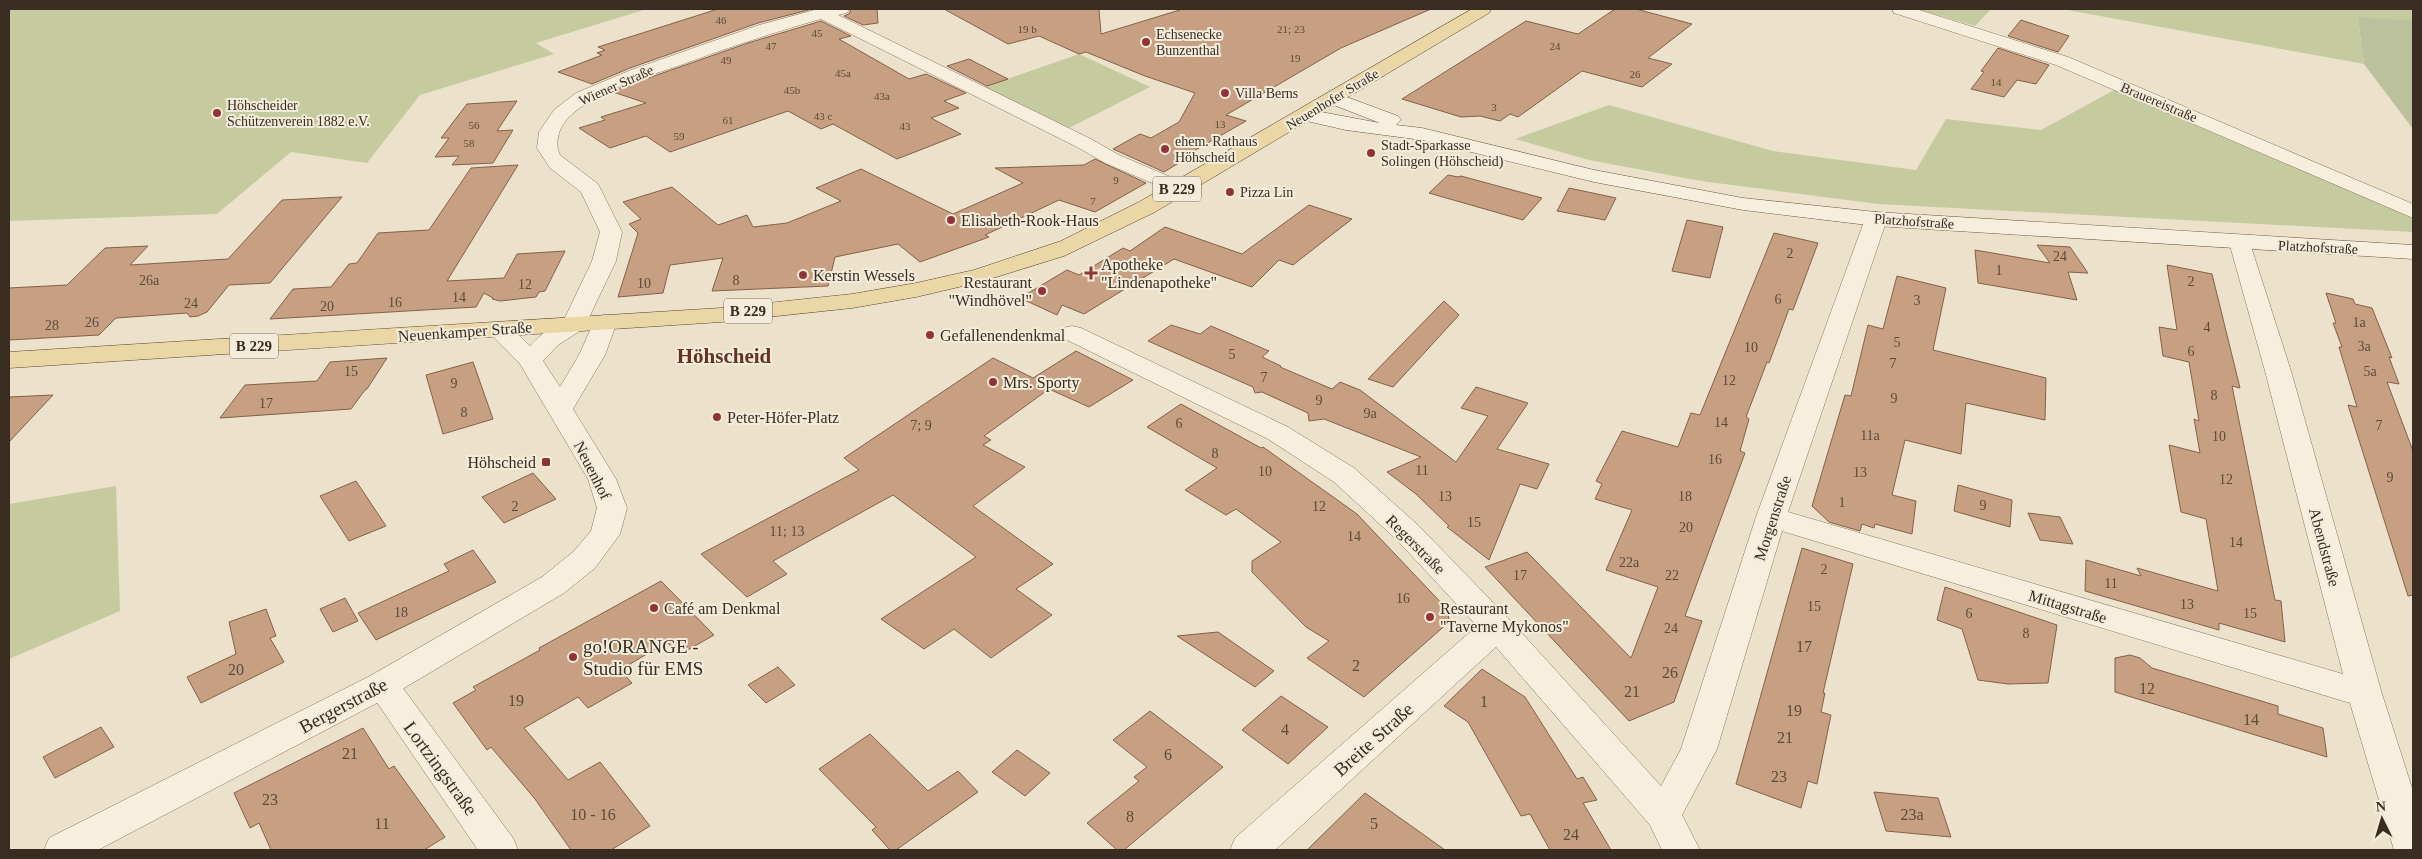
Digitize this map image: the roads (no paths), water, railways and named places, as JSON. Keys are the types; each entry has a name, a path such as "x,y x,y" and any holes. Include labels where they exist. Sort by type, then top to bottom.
{"main road":[{"name":"Neuenhofer Straße","path":"920,290 970,278 1044,256 1093,235 1180,188 1483,9"},
{"name":"Neuenkamper Straße","path":"9,360 780,309 920,290"}],"street":[{"name":"Brauereistraße","path":"1900,9 2062,61 2413,212"},
{"name":"Wiener Straße","path":"574,324 604,261 611,232 590,189 550,157 547,139 561,114 582,97 637,74 728,41 831,11 930,68 1084,143 1112,159 1180,188"},
{"name":"Platzhofstraße","path":"1333,98 1369,110 1422,134"},
{"name":"Platzhofstraße","path":"1305,115 1346,124 1422,134 1594,176 1743,204 1876,219 2413,252"},
{"name":"Morgenstraße","path":"1663,814 1683,782 1699,750 1771,517 1876,219"},
{"name":"Abendstraße","path":"2240,242 2278,371 2365,694 2413,850"},
{"path":"560,409 592,355 605,322"},
{"path":"530,360 549,340 574,324"},
{"name":"Neuenhof","path":"498,329 530,360 604,486 612,508 605,534"},
{"name":"Regerstraße","path":"1072,333 1278,433 1344,475 1407,532 1497,627 1663,814 1681,850"},
{"name":"Mittagstraße","path":"1771,517 2365,694"},
{"name":"Bergerstraße","path":"63,850 382,685 553,585 584,560 605,534"},
{"name":"Breite Straße","path":"1249,850 1497,627"},
{"name":"Lortzingstraße","path":"382,685 499,850"}],"place":[{"name":"Echsenecke Bunzenthal","path":"1146,42"},
{"name":"Villa Berns","path":"1225,93"},
{"name":"Höhscheider Schützenverein 1882 e.V.","path":"217,113"},
{"name":"ehem. Rathaus Höhscheid","path":"1165,149"},
{"name":"Stadt-Sparkasse Solingen (Höhscheid)","path":"1371,153"},
{"name":"Pizza Lin","path":"1230,192"},
{"name":"Elisabeth-Rook-Haus","path":"951,220"},
{"name":"Apotheke \"Lindenapotheke\"","path":"1091,273"},
{"name":"Kerstin Wessels","path":"803,275"},
{"name":"Restaurant \"Windhövel\"","path":"1042,291"},
{"name":"Gefallenendenkmal","path":"930,335"},
{"name":"Mrs. Sporty","path":"993,382"},
{"name":"Peter-Höfer-Platz","path":"717,417"},
{"name":"Höhscheid","path":"546,462"},
{"name":"Café am Denkmal","path":"654,608"},
{"name":"Restaurant \"Taverne Mykonos\"","path":"1430,617"},
{"name":"go!ORANGE - Studio für EMS","path":"573,657"}],"district":[{"name":"Höhscheid","path":"724,356"}]}
